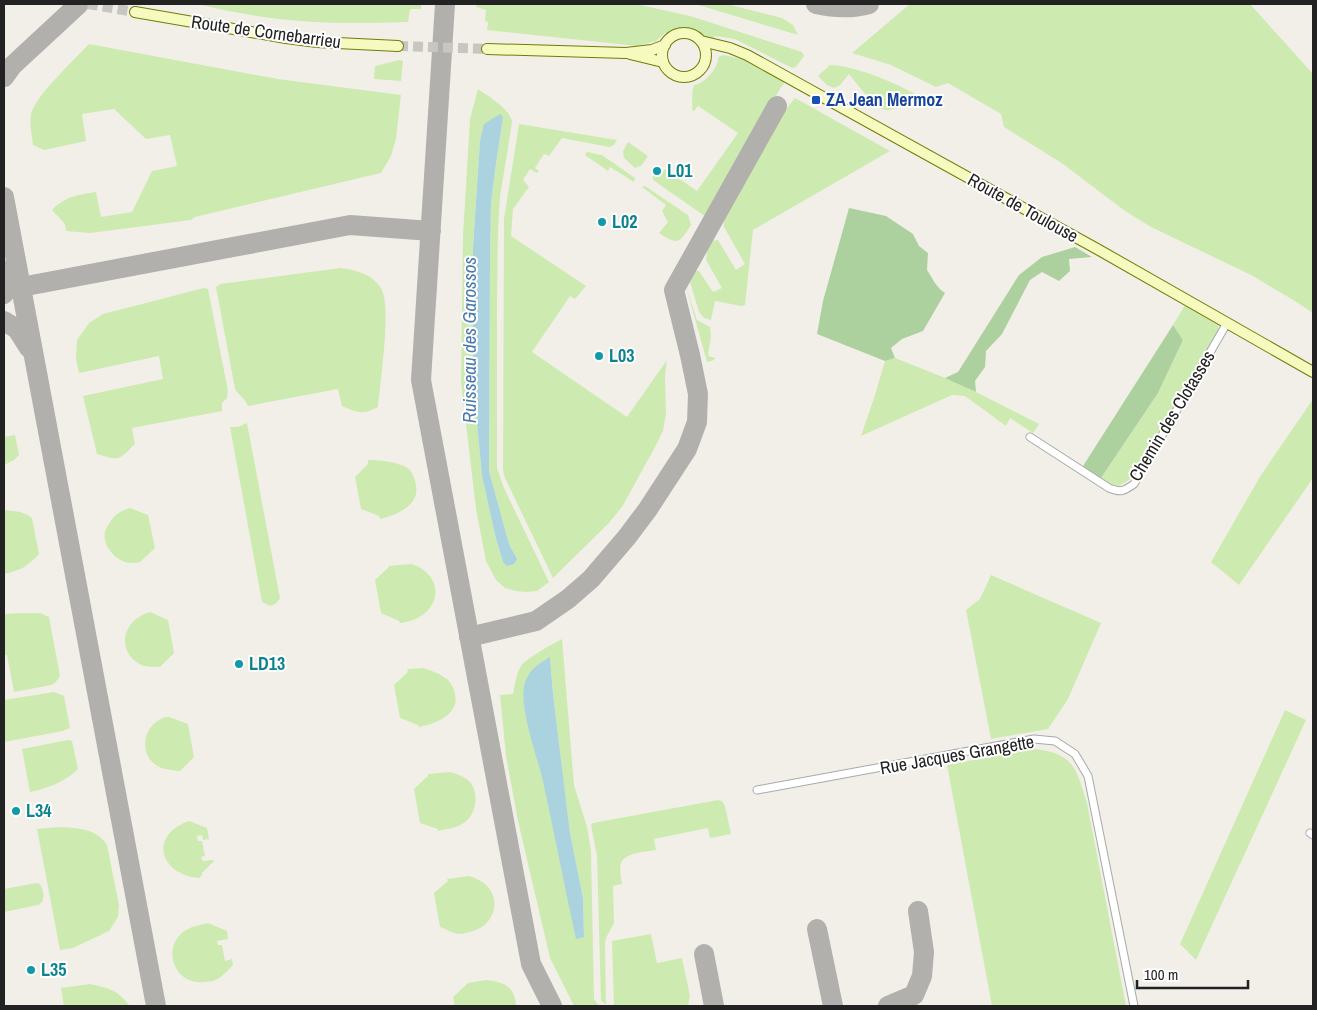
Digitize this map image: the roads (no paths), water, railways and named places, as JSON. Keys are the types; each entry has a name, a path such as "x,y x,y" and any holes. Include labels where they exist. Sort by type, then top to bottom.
{"main road":[{"name":"Route de Cornebarrieu","path":"135,12 317,42 398,46"},
{"path":"706,60 705,50 701,41 691,35 673,36 665,45 663,51 663,62 666,67 675,75 687,77 699,72 706,60 715,52 730,48"},
{"name":"Route de Toulouse","path":"701,41 730,48 747,55 1099,250 1313,372"},
{"path":"487,49 626,53 652,50 665,45"},
{"path":"626,53 663,62"}],"street":[{"name":"Chemin des Clotasses","path":"1030,437 1109,488 1116,491 1124,490 1134,484 1228,323"},
{"name":"Rue Jacques Grangette","path":"757,790 1034,739 1055,742 1076,754 1088,776 1134,1006"}],"water":[{"path":"500,114 503,117 491,203 489,471 509,544 517,559 514,564 507,566 503,562 496,539 482,476 473,381 473,247 480,141 484,124"},
{"path":"550,657 570,833 583,898 584,937 576,939 542,777 524,707 525,681 537,666"}],"tunnel":[{"path":"88,4 135,12"},
{"path":"398,46 487,49"}],"place":[{"name":"ZA Jean Mermoz","path":"816,100"},
{"name":"L01","path":"657,171"},
{"name":"L02","path":"602,222"},
{"name":"L03","path":"599,356"},
{"name":"LD13","path":"239,664"},
{"name":"L34","path":"16,811"},
{"name":"L35","path":"31,970"}],"water label":[{"name":"Ruisseau des Garossos","path":"469,340"}]}
